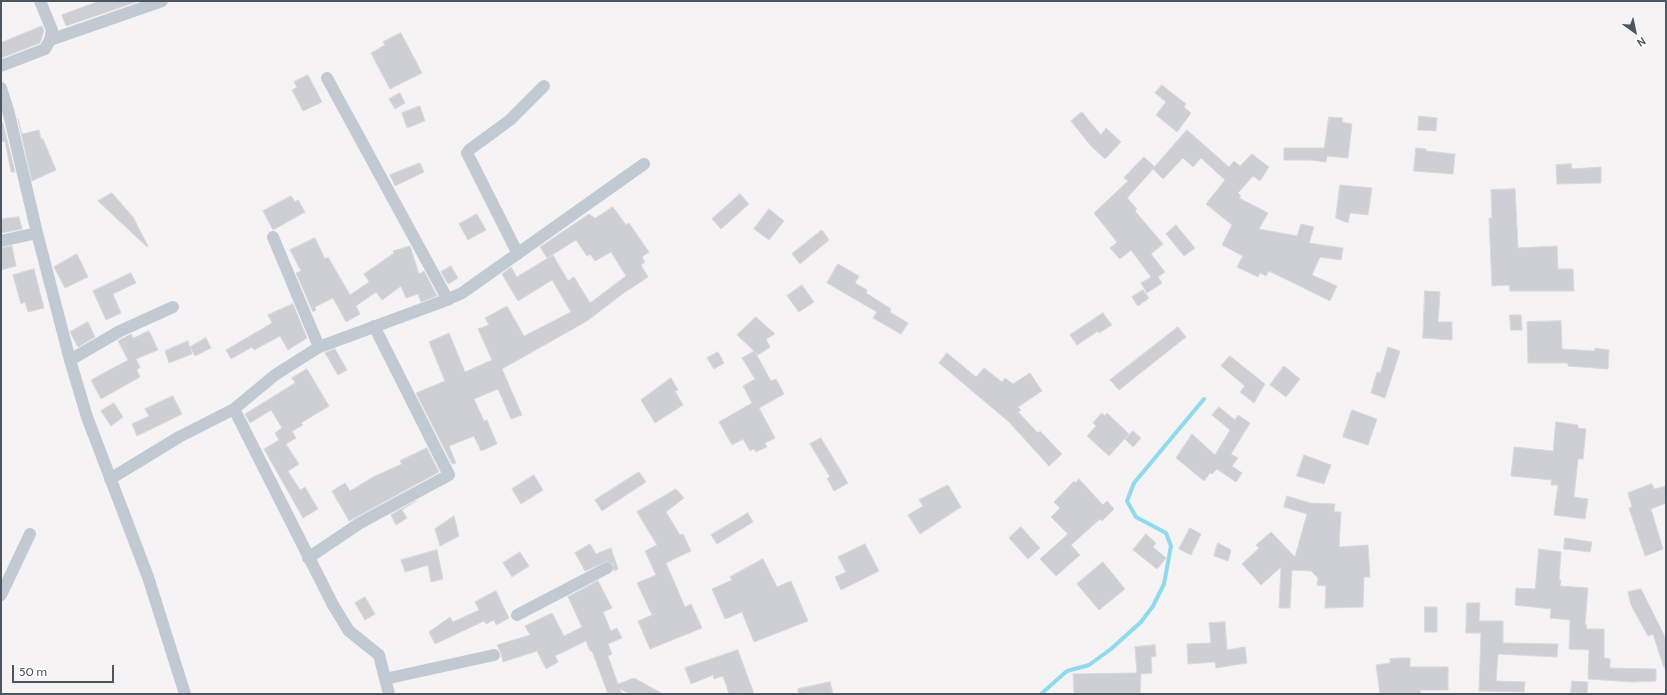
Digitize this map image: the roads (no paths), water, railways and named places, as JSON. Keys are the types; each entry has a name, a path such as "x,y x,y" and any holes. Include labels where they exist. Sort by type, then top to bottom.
{"street":[{"path":"1,66 45,49 50,40 52,30 40,1"},
{"path":"50,40 162,1"},
{"path":"327,78 448,300"},
{"path":"518,254 467,153 510,120 544,86"},
{"path":"1,88 8,110 37,233 70,360 87,417 148,577 185,694"},
{"path":"110,479 179,437 234,409 275,375 319,348 374,326 448,300 477,283 644,164"},
{"path":"1,241 37,233"},
{"path":"273,237 319,348"},
{"path":"70,360 120,331 173,307"},
{"path":"308,558 360,523 449,475 374,326"},
{"path":"234,409 308,558 349,631 379,655 389,694"},
{"path":"1,595 30,534"},
{"path":"517,615 607,568"},
{"path":"385,679 494,655"}],"waterway":[{"path":"1041,694 1067,671 1089,665 1111,649 1141,622 1153,606 1164,584 1171,546 1166,533 1136,517 1127,501 1134,483 1204,399"}]}
